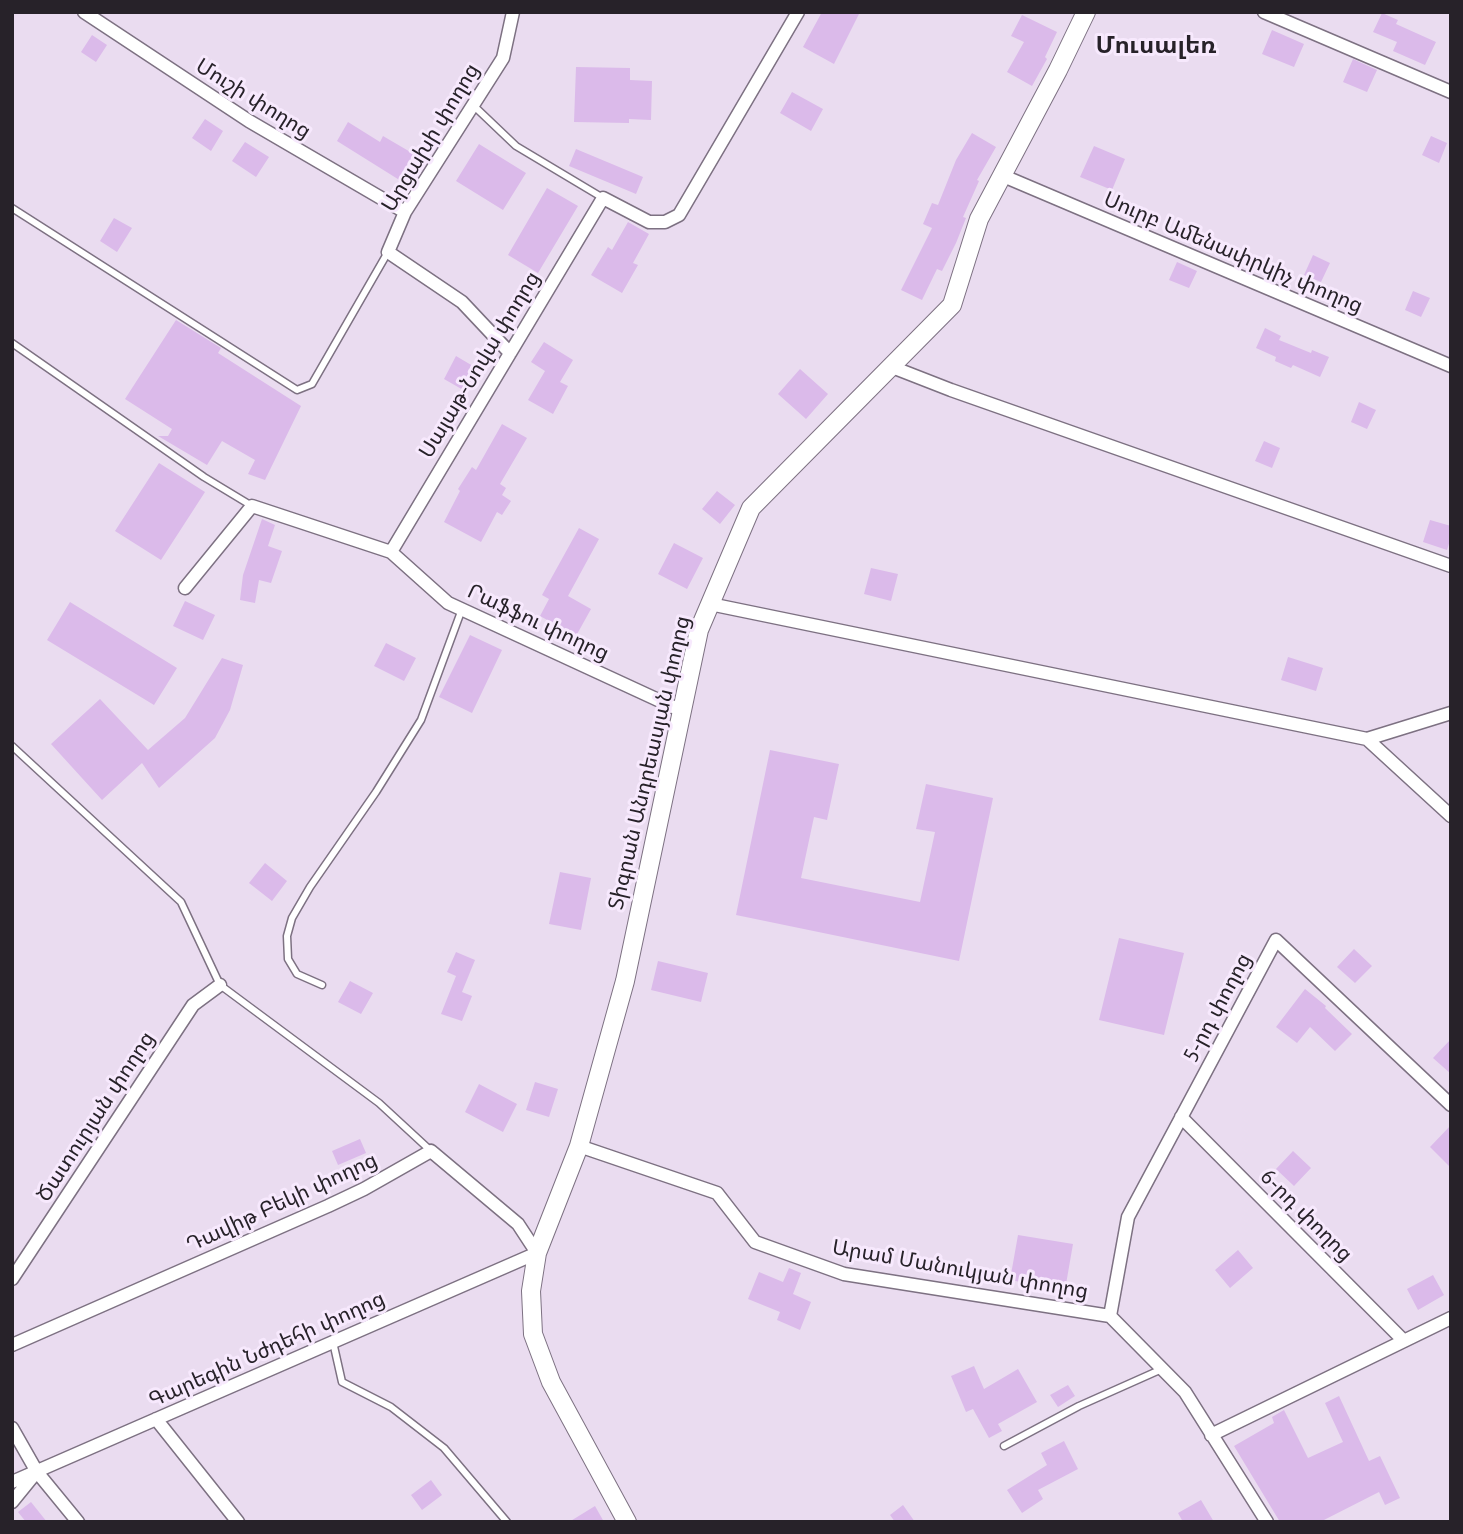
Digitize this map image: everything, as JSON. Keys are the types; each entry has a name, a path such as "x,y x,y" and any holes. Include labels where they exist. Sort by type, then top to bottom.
{"main road":[{"name":"Տիգրան Անդրեասյան փողոց","path":"627,1522 551,1382 533,1334 531,1291 537,1253 579,1146 625,981 699,630 751,509 952,305 979,219 1086,12"}],"street":[{"name":"Մուշի փողոց","path":"84,12 249,121 405,212"},
{"path":"603,198 649,222 665,222 679,215 798,12"},
{"path":"1264,12 1451,92"},
{"name":"Արցախի փողոց","path":"388,252 405,212 503,58 510,13"},
{"name":"Սուրբ Ամենափրկիչ փողոց","path":"1001,175 1451,366"},
{"name":"Սայաթ-Նովա փողոց","path":"391,552 603,198"},
{"path":"388,252 462,302 510,353"},
{"path":"892,367 1451,566"},
{"path":"185,588 252,506"},
{"name":"Րաֆֆու փողոց","path":"252,506 391,552 448,603 682,711"},
{"path":"710,604 1367,739 1451,713"},
{"path":"1367,739 1451,816"},
{"name":"5-րդ փողոց","path":"1110,1316 1128,1217 1276,940 1451,1105"},
{"name":"Ծատուրյան փողոց","path":"12,1279 193,1005 220,985"},
{"name":"6-րդ փողոց","path":"1181,1117 1404,1341"},
{"name":"Արամ Մանուկյան փողոց","path":"579,1146 717,1194 755,1242 844,1274 1110,1316 1185,1392 1267,1522"},
{"path":"431,1151 518,1224 537,1253"},
{"name":"Դավիթ Բեկի փողոց","path":"12,1345 365,1189 431,1151"},
{"name":"Գարեգին Նժդեհի փողոց","path":"12,1482 537,1253"},
{"path":"1211,1436 1451,1318"},
{"path":"156,1419 238,1522"},
{"path":"12,1428 37,1472 78,1522"},
{"path":"12,1502 37,1472"}],"lane":[{"path":"472,105 516,146 603,198"},
{"path":"12,208 297,390 312,384 388,252"},
{"path":"12,343 204,477 252,506"},
{"path":"322,985 297,974 288,959 287,936 292,918 421,720 462,609"},
{"path":"12,746 181,902 220,985 379,1103 431,1151"},
{"path":"333,1342 342,1382 391,1407 444,1448 507,1522"},
{"path":"1004,1446 1079,1406 1162,1369"}],"building":[{"path":"822,12 860,12 834,64 803,47"},
{"path":"1382,13 1398,20 1396,24 1436,42 1425,65 1393,51 1397,42 1373,32"},
{"path":"1022,15 1057,32 1045,57 1047,59 1032,86 1007,72 1024,42 1011,36"},
{"path":"1272,30 1304,44 1294,67 1262,54"},
{"path":"92,35 107,45 96,62 81,52"},
{"path":"1353,59 1377,70 1367,92 1343,82"},
{"path":"576,67 630,68 630,80 652,81 651,120 629,119 629,123 574,122"},
{"path":"792,92 823,109 811,131 780,113"},
{"path":"205,119 223,131 211,151 192,138"},
{"path":"348,122 380,142 383,136 424,160 409,186 337,141"},
{"path":"972,133 996,147 977,180 979,181 963,217 966,218 956,243 942,271 937,269 922,300 901,290 932,228 923,224 932,203 938,205 956,160"},
{"path":"1431,136 1447,143 1439,163 1422,155"},
{"path":"245,142 269,157 256,177 232,161"},
{"path":"479,144 526,173 503,210 456,181"},
{"path":"1094,146 1125,159 1112,190 1080,177"},
{"path":"576,149 643,177 636,194 569,166"},
{"path":"547,188 578,206 538,273 508,255"},
{"path":"114,218 132,228 117,252 100,241"},
{"path":"628,222 649,234 633,263 638,265 622,293 591,275 608,247 612,250"},
{"path":"1313,255 1330,263 1321,282 1304,275"},
{"path":"1177,262 1197,271 1189,288 1169,280"},
{"path":"1413,291 1430,298 1421,317 1405,310"},
{"path":"176,320 221,348 218,353 301,406 265,480 248,474 255,460 222,441 207,465 158,436 168,436 172,429 125,399"},
{"path":"1265,328 1281,336 1279,340 1329,357 1320,377 1293,365 1291,368 1275,361 1276,357 1256,348"},
{"path":"544,342 573,360 560,382 568,386 553,414 528,400 545,371 531,362"},
{"path":"456,356 478,369 465,391 444,379"},
{"path":"800,369 828,394 806,419 778,394"},
{"path":"1359,402 1376,410 1367,429 1351,422"},
{"path":"502,424 527,438 500,484 506,488 502,495 511,501 502,515 497,512 481,542 444,522 460,491 458,489 472,467 476,470"},
{"path":"1264,441 1280,448 1272,468 1255,461"},
{"path":"159,463 205,492 161,560 115,531"},
{"path":"717,491 735,505 720,524 702,509"},
{"path":"262,519 275,525 268,546 282,551 271,583 259,580 255,603 240,600 243,575"},
{"path":"1430,520 1451,526 1447,550 1423,542"},
{"path":"579,528 599,539 568,596 591,609 576,636 540,616 549,599 542,595"},
{"path":"674,543 703,558 687,589 658,574"},
{"path":"871,568 898,574 891,601 864,594"},
{"path":"185,601 215,615 203,640 173,626"},
{"path":"70,602 177,668 154,705 47,640"},
{"path":"470,635 502,650 472,713 439,697"},
{"path":"386,643 416,658 404,681 374,666"},
{"path":"1288,657 1323,668 1316,691 1281,680"},
{"path":"222,658 243,665 230,710 215,738 159,788 142,763 102,800 51,744 100,699 148,750 185,718"},
{"path":"770,750 839,764 827,820 814,817 801,878 920,902 935,832 916,829 926,784 993,798 959,961 736,915"},
{"path":"265,863 287,881 272,901 249,883"},
{"path":"560,872 591,878 581,930 549,924"},
{"path":"1119,938 1184,953 1164,1035 1099,1020"},
{"path":"1354,949 1372,966 1355,983 1337,967"},
{"path":"456,952 475,960 462,992 472,996 462,1021 441,1014 456,976 447,972"},
{"path":"658,961 708,973 701,1002 651,990"},
{"path":"350,981 373,993 361,1014 338,1002"},
{"path":"1305,989 1326,1006 1352,1034 1335,1051 1310,1027 1297,1043 1276,1027"},
{"path":"1451,1039 1451,1074 1433,1058"},
{"path":"535,1082 558,1089 549,1117 526,1110"},
{"path":"479,1084 517,1104 503,1132 465,1112"},
{"path":"1451,1125 1451,1168 1430,1147"},
{"path":"360,1139 366,1153 338,1165 332,1151"},
{"path":"1293,1151 1311,1168 1294,1186 1276,1169"},
{"path":"1018,1235 1073,1244 1065,1290 1010,1280"},
{"path":"1238,1250 1253,1268 1230,1288 1215,1270"},
{"path":"789,1268 801,1273 793,1294 811,1302 800,1330 777,1320 780,1312 748,1299 759,1272 783,1282"},
{"path":"1433,1275 1444,1295 1418,1310 1407,1289"},
{"path":"974,1366 984,1389 1018,1369 1037,1402 998,1424 1002,1431 989,1438 973,1409 966,1412 951,1376"},
{"path":"1068,1385 1075,1396 1058,1407 1050,1395"},
{"path":"1339,1396 1369,1461 1380,1456 1400,1498 1385,1505 1379,1492 1320,1522 1280,1522 1234,1446 1274,1423 1272,1417 1284,1410 1308,1458 1343,1442 1325,1403"},
{"path":"1064,1441 1078,1469 1038,1490 1043,1499 1022,1513 1007,1490 1047,1465 1041,1453"},
{"path":"431,1480 442,1495 422,1510 411,1495"},
{"path":"1201,1500 1214,1522 1183,1522 1178,1513"},
{"path":"31,1502 47,1522 26,1522 18,1512"},
{"path":"903,1505 915,1522 895,1522 890,1515"},
{"path":"595,1506 604,1522 569,1522"}],"district":[{"name":"Մուսալեռ","path":"1156,46"}]}
